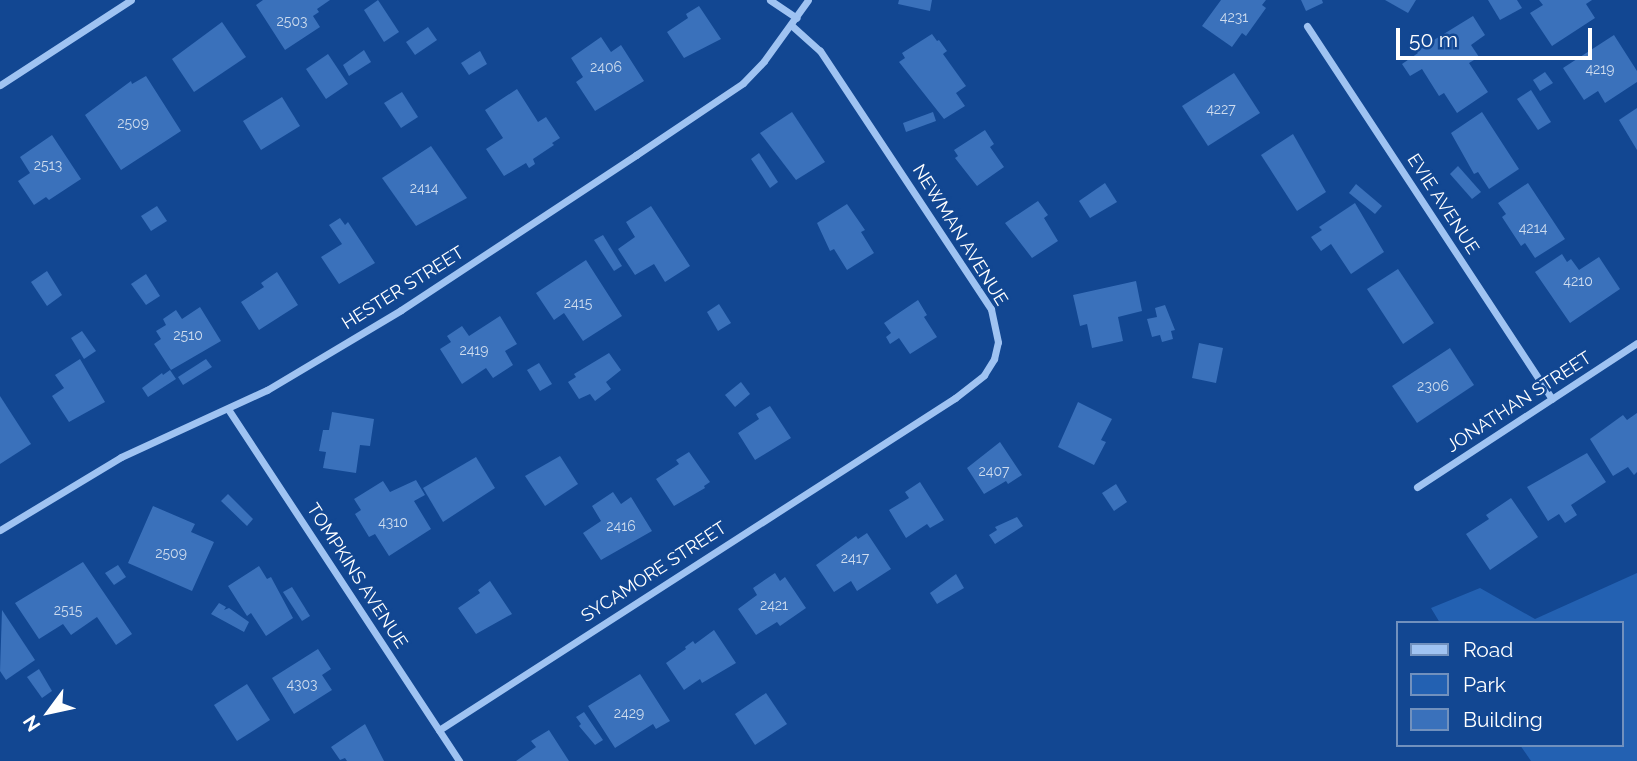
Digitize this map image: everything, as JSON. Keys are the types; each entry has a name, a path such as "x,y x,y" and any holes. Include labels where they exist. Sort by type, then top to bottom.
{"street":[{"path":"0,85 131,0"},
{"path":"770,0 797,18 808,0"},
{"name":"HESTER STREET","path":"0,530 121,457 267,390 401,310 743,83 797,18"},
{"name":"NEWMAN AVENUE","path":"792,26 820,51 967,269 996,322 998,342 994,359 984,375 955,398 886,442"},
{"name":"EVIE AVENUE","path":"1307,26 1552,399"},
{"name":"JONATHAN STREET","path":"1417,487 1637,343"},
{"name":"TOMPKINS AVENUE","path":"228,409 459,761"},
{"name":"SYCAMORE STREET","path":"439,730 886,442"}],"green space":[{"path":"1637,573 1637,761 1531,761 1521,747 1623,747 1623,621 1439,621 1431,608 1480,588 1535,619"}],"building":[{"path":"263,0 330,0 317,9 319,12 313,16 320,27 285,50 256,5"},
{"path":"378,0 399,32 384,42 364,10"},
{"path":"899,0 932,0 930,11 898,4"},
{"path":"1221,0 1266,0 1262,5 1266,8 1246,36 1242,33 1232,47 1202,26"},
{"path":"1301,0 1322,0 1323,3 1306,11"},
{"path":"1385,0 1416,0 1408,13"},
{"path":"1488,0 1517,0 1522,8 1500,20"},
{"path":"1539,0 1592,0 1586,4 1595,18 1552,46 1530,13 1543,5"},
{"path":"699,6 721,39 684,58 667,32 688,18 686,14"},
{"path":"1473,16 1485,35 1471,45 1479,57 1469,63 1488,92 1457,113 1444,93 1439,96 1422,69 1410,76 1402,64 1418,53 1416,51"},
{"path":"222,22 246,57 194,92 172,59"},
{"path":"428,27 437,40 415,55 406,42"},
{"path":"932,34 947,51 943,54 966,86 956,93 965,106 944,119 899,62 905,58 902,53"},
{"path":"1614,35 1637,71 1637,82 1605,103 1598,91 1584,100 1563,68"},
{"path":"601,37 611,52 621,45 644,81 595,111 576,82 583,77 571,58"},
{"path":"364,50 371,62 349,76 343,65"},
{"path":"480,51 487,64 469,75 461,63"},
{"path":"328,54 348,84 326,99 306,69"},
{"path":"1545,72 1553,83 1540,91 1533,80"},
{"path":"1234,73 1260,113 1208,146 1182,106"},
{"path":"146,76 181,131 121,170 85,115 131,81 132,84"},
{"path":"517,89 538,122 546,117 560,138 533,159 535,164 529,168 526,163 504,176 486,149 503,138 485,110"},
{"path":"1531,90 1551,122 1538,130 1517,99"},
{"path":"402,92 418,117 401,128 384,103"},
{"path":"282,97 300,126 261,150 243,121"},
{"path":"1637,108 1637,150 1619,120"},
{"path":"792,112 825,162 796,180 760,133"},
{"path":"933,112 936,121 906,132 903,123"},
{"path":"1482,112 1519,169 1489,189 1478,172 1474,174 1451,133"},
{"path":"985,130 994,144 990,147 1004,167 977,186 955,158 958,156 954,150"},
{"path":"1293,134 1326,192 1297,211 1261,155"},
{"path":"52,135 81,179 49,200 46,197 34,205 18,181 30,173 20,157"},
{"path":"431,146 467,198 416,226 382,178"},
{"path":"759,153 778,182 770,188 751,159"},
{"path":"1458,166 1481,192 1472,199 1450,174"},
{"path":"1105,183 1117,202 1090,218 1079,201"},
{"path":"1528,183 1565,239 1535,258 1525,243 1521,246 1502,217 1506,214 1498,203"},
{"path":"1356,184 1382,206 1375,214 1349,193"},
{"path":"1038,201 1048,215 1044,218 1058,241 1032,258 1005,223"},
{"path":"1355,203 1384,252 1351,274 1331,244 1321,251 1311,237 1322,230 1319,227"},
{"path":"847,204 865,230 861,232 874,253 847,270 834,249 830,251 817,223"},
{"path":"157,206 167,221 151,231 141,216"},
{"path":"651,206 690,266 665,282 654,264 635,275 618,249 635,237 626,222"},
{"path":"340,218 345,225 348,222 375,263 339,284 321,257 342,244 329,225"},
{"path":"603,235 622,266 614,271 594,240"},
{"path":"1562,254 1567,262 1571,259 1579,270 1599,257 1620,289 1570,323 1535,272"},
{"path":"586,260 622,316 583,341 564,313 554,320 536,293"},
{"path":"1398,269 1434,323 1403,344 1367,289"},
{"path":"47,271 62,295 47,306 31,282"},
{"path":"277,272 298,305 259,330 241,302 264,287 261,283"},
{"path":"146,274 160,296 146,305 131,284"},
{"path":"1136,281 1142,311 1118,317 1123,341 1092,348 1087,324 1080,326 1073,295"},
{"path":"918,300 927,315 924,317 937,337 910,354 899,338 890,344 886,337 891,333 884,323"},
{"path":"719,304 731,323 718,331 707,312"},
{"path":"1165,305 1175,330 1171,331 1173,339 1162,342 1160,335 1152,337 1147,319 1157,317 1155,308"},
{"path":"200,307 221,341 171,370 154,344 161,339 156,331 166,325 163,319 176,310 182,319"},
{"path":"500,316 517,344 505,351 513,365 493,378 486,368 462,384 440,349 451,342 447,336 462,326 469,336"},
{"path":"82,331 96,351 84,359 71,338"},
{"path":"1199,343 1223,348 1216,383 1192,378"},
{"path":"1450,348 1474,385 1417,423 1392,386"},
{"path":"609,353 621,370 606,382 611,389 595,401 590,394 579,399 568,382 576,377 574,374"},
{"path":"80,359 105,402 69,422 52,396 64,388 55,375"},
{"path":"206,359 212,367 183,385 178,377"},
{"path":"539,363 552,384 540,391 527,370"},
{"path":"170,370 176,379 148,397 142,388"},
{"path":"741,382 750,394 735,407 725,395"},
{"path":"0,396 31,444 0,464"},
{"path":"1078,402 1112,419 1101,440 1106,442 1094,465 1058,447"},
{"path":"770,406 791,438 755,460 738,433 759,419 756,414"},
{"path":"332,412 374,419 370,446 360,445 356,473 323,468 326,452 319,451 323,430 329,430"},
{"path":"1637,413 1637,472 1634,475 1628,467 1613,476 1590,439 1623,415 1627,420"},
{"path":"1000,442 1022,475 984,494 967,468"},
{"path":"689,452 710,482 705,488 674,506 656,479 679,464 676,460"},
{"path":"1587,453 1606,482 1571,505 1577,515 1565,523 1559,514 1548,521 1527,487"},
{"path":"560,456 578,484 545,506 525,476"},
{"path":"476,457 495,488 443,522 423,488"},
{"path":"416,480 425,495 414,501 431,529 389,556 375,534 369,537 355,514 361,510 354,499 383,481 390,492"},
{"path":"920,482 944,520 930,528 927,524 906,538 889,510 909,498 905,492"},
{"path":"1116,484 1127,502 1114,511 1102,493"},
{"path":"613,492 621,504 631,497 652,531 601,560 583,533 601,521 592,506"},
{"path":"228,494 253,519 247,526 221,501"},
{"path":"1511,498 1538,537 1490,570 1466,534 1489,519 1486,515"},
{"path":"153,506 195,524 191,532 214,542 192,591 128,563"},
{"path":"1017,517 1023,526 995,544 989,535 997,530 995,527"},
{"path":"867,533 891,569 857,591 851,581 834,592 816,565 856,536 858,539"},
{"path":"83,562 132,634 116,645 97,617 71,635 63,624 39,639 15,603"},
{"path":"118,565 126,577 114,585 105,573"},
{"path":"259,566 267,579 271,577 293,618 266,636 251,613 247,616 228,586"},
{"path":"775,573 780,581 785,577 806,608 780,626 777,622 756,635 738,609 757,595 753,588"},
{"path":"956,574 964,588 937,604 930,593"},
{"path":"490,581 512,614 476,634 458,608 480,593 478,590"},
{"path":"292,587 310,616 302,621 283,592"},
{"path":"219,603 226,607 224,610 229,608 249,622 244,632 211,614"},
{"path":"2,610 35,660 6,680 0,671"},
{"path":"714,630 736,663 702,683 700,679 684,690 666,663 693,641 695,644"},
{"path":"318,649 331,669 322,675 332,690 294,714 272,678"},
{"path":"39,669 52,691 42,698 27,677"},
{"path":"640,674 670,721 656,729 653,724 615,748 588,706"},
{"path":"247,684 270,720 237,741 214,705"},
{"path":"766,693 787,724 755,745 735,714"},
{"path":"584,712 603,740 595,745 579,726 581,724 576,717"},
{"path":"365,724 384,761 347,761 345,758 340,760 331,747"},
{"path":"549,730 569,761 516,761 536,747 531,741"}]}
